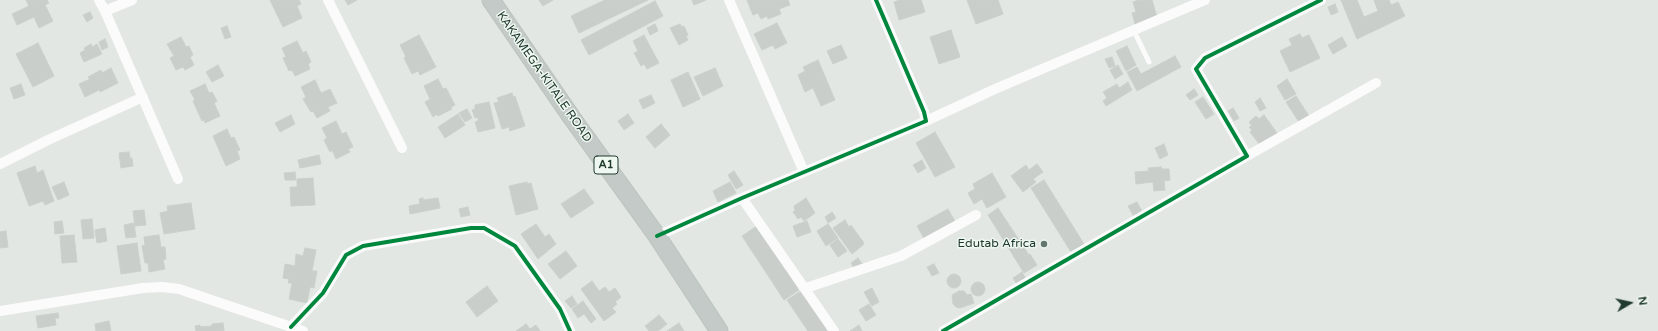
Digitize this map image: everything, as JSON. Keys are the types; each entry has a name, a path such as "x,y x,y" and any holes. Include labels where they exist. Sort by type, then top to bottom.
{"highway":[{"name":"KAKAMEGA-KITALE ROAD","path":"491,0 572,118 656,236 719,331"}],"street":[{"path":"99,0 178,179"},
{"path":"105,11 132,0"},
{"path":"328,0 402,148"},
{"path":"729,0 804,172"},
{"path":"876,0 924,112 926,121"},
{"path":"656,236 1205,0"},
{"path":"1247,156 1196,69 1205,58 1321,0"},
{"path":"942,331 1376,83"},
{"path":"0,164 48,140 143,97"},
{"path":"742,198 806,288 834,331"},
{"path":"806,288 901,256 976,215"},
{"path":"291,327 323,293 346,255 363,246 471,228 484,228 515,246 560,309 570,331"},
{"path":"0,311 143,288 162,287 180,289 303,331"}],"lane":[{"path":"1134,31 1149,62"}],"building":[{"path":"26,0 47,0 49,3 45,5 53,21 39,28 34,17 17,25 12,14 29,6"},
{"path":"270,0 299,0 301,4 297,6 302,18 283,27"},
{"path":"345,0 357,0 348,5"},
{"path":"539,0 553,0 543,6"},
{"path":"605,0 648,0 579,33 571,16"},
{"path":"692,0 706,0 694,5"},
{"path":"747,0 788,0 790,5 779,9 781,14 768,19 767,16 761,19 758,13 753,15"},
{"path":"900,0 921,0 925,12 899,20 894,2"},
{"path":"967,0 998,0 1003,14 976,24"},
{"path":"1139,0 1152,0 1157,17 1135,24 1132,13 1136,12 1133,2"},
{"path":"1341,0 1357,0 1364,17 1378,11 1374,0 1389,0 1391,5 1398,2 1405,16 1357,39"},
{"path":"655,1 663,16 589,55 581,40"},
{"path":"1335,4 1338,12 1331,15 1328,7"},
{"path":"90,12 93,18 87,22 83,15"},
{"path":"777,23 787,43 775,49 773,45 762,50 754,34"},
{"path":"655,24 658,31 650,35 647,28"},
{"path":"680,24 682,27 684,26 688,35 686,36 688,40 679,45 670,28"},
{"path":"227,26 231,37 225,39 221,28"},
{"path":"951,30 960,57 939,64 930,37"},
{"path":"1300,34 1302,38 1309,35 1320,58 1290,72 1280,51 1292,45 1289,39"},
{"path":"419,35 436,67 420,75 418,71 412,74 404,58 406,57 400,45"},
{"path":"644,35 659,63 647,69 644,64 641,66 634,53 638,51 633,41"},
{"path":"181,37 186,47 189,46 193,55 190,57 194,65 185,70 183,67 176,70 170,58 174,56 167,44"},
{"path":"1342,37 1347,46 1333,54 1328,45"},
{"path":"105,39 108,47 102,50 99,42"},
{"path":"297,41 303,53 306,51 311,62 308,64 310,69 295,76 292,70 289,71 283,58 286,57 282,48"},
{"path":"38,43 54,76 33,87 16,54"},
{"path":"91,44 92,47 97,44 102,54 84,62 80,53 85,50 84,48"},
{"path":"841,45 847,58 833,64 827,51"},
{"path":"1127,46 1136,65 1126,71 1116,51"},
{"path":"1175,56 1181,67 1137,91 1127,72 1137,67 1141,74"},
{"path":"1112,57 1115,66 1109,68 1105,59"},
{"path":"818,60 835,100 821,106 813,88 805,92 798,75 805,71 803,67"},
{"path":"218,65 224,76 212,82 206,72"},
{"path":"1118,65 1123,74 1115,79 1110,70"},
{"path":"111,68 118,83 100,92 99,90 85,97 79,84 90,79 88,77 101,70 102,73"},
{"path":"715,68 723,86 703,96 694,77"},
{"path":"688,72 700,99 683,107 671,80"},
{"path":"438,79 443,89 446,88 455,105 451,107 452,109 438,116 437,114 433,117 425,102 430,99 424,86"},
{"path":"1287,79 1296,94 1285,100 1277,86"},
{"path":"315,80 321,93 330,89 337,103 328,107 330,111 317,118 313,111 311,112 303,99 306,97 301,87"},
{"path":"1128,82 1132,90 1106,106 1103,101 1107,98 1103,92 1117,84 1119,88"},
{"path":"21,84 25,95 14,99 10,88"},
{"path":"205,84 209,93 212,92 217,101 214,103 220,116 205,123 204,120 202,121 193,101 195,100 190,91"},
{"path":"1194,89 1198,95 1190,100 1186,95"},
{"path":"512,93 513,97 515,96 525,126 510,131 509,127 502,129 494,103 499,102 497,98"},
{"path":"651,95 655,103 643,109 639,100"},
{"path":"1296,96 1309,116 1299,122 1286,102"},
{"path":"1203,97 1214,114 1206,119 1195,102"},
{"path":"1260,98 1266,108 1260,111 1255,102"},
{"path":"489,102 495,128 478,132 475,122 478,121 478,117 475,118 472,110 475,109 475,105"},
{"path":"1233,108 1239,118 1234,121 1228,111"},
{"path":"467,109 472,118 465,122 459,113"},
{"path":"458,114 465,125 445,138 438,127"},
{"path":"628,114 634,123 624,130 618,121"},
{"path":"291,115 295,124 280,132 275,123"},
{"path":"1264,115 1277,133 1260,145 1250,132 1252,130 1249,127 1252,126 1249,122 1256,116 1259,119"},
{"path":"336,121 342,134 346,132 353,147 348,149 350,152 336,159 332,150 330,152 324,140 327,138 322,128"},
{"path":"661,124 670,135 655,148 646,137"},
{"path":"227,129 231,138 234,137 240,150 237,151 240,159 226,166 213,136"},
{"path":"935,132 955,167 935,177 916,143"},
{"path":"1164,144 1168,155 1160,159 1155,148"},
{"path":"129,152 130,158 132,158 133,166 121,168 119,153"},
{"path":"319,155 321,164 300,168 298,160"},
{"path":"922,160 926,168 918,173 913,165"},
{"path":"1037,164 1043,172 1033,179 1036,182 1023,192 1011,176 1026,165 1029,170"},
{"path":"35,166 37,173 43,170 54,201 45,205 43,201 29,206 17,173"},
{"path":"1161,167 1162,169 1169,169 1170,180 1164,181 1165,190 1154,191 1153,182 1136,184 1135,172 1149,171 1148,168"},
{"path":"734,171 743,185 736,189 728,175"},
{"path":"295,172 296,180 285,180 284,173"},
{"path":"992,173 1006,197 987,208 982,199 974,204 968,193 975,189 973,184"},
{"path":"313,178 315,205 291,206 290,187 297,187 297,179"},
{"path":"1044,180 1084,244 1071,252 1031,188"},
{"path":"64,182 69,195 58,200 52,187"},
{"path":"527,182 527,184 531,183 538,209 516,215 509,186"},
{"path":"730,182 736,193 718,202 713,191"},
{"path":"584,189 594,203 571,218 561,204"},
{"path":"423,198 423,200 438,198 440,208 410,214 409,206 420,204 419,199"},
{"path":"806,198 815,213 804,221 801,217 798,219 793,212 795,211 794,206"},
{"path":"1137,202 1143,213 1134,217 1128,206"},
{"path":"191,203 195,229 164,234 160,213 168,211 167,206"},
{"path":"468,207 470,215 461,217 459,209"},
{"path":"998,208 1037,265 1024,273 988,215"},
{"path":"948,209 956,223 925,240 917,226"},
{"path":"144,210 146,225 135,226 133,211"},
{"path":"832,212 836,218 828,223 825,217"},
{"path":"92,219 94,238 83,239 81,220"},
{"path":"845,220 849,227 851,225 864,243 852,254 833,228"},
{"path":"62,221 64,233 55,234 54,222"},
{"path":"807,221 811,232 797,237 793,226"},
{"path":"134,223 136,237 126,238 124,225"},
{"path":"536,224 545,237 549,234 556,244 538,259 521,234"},
{"path":"828,224 838,238 826,246 817,231"},
{"path":"757,226 799,290 784,300 742,236"},
{"path":"105,228 107,241 97,243 95,230"},
{"path":"6,231 8,247 0,248 0,232"},
{"path":"74,235 77,262 62,263 60,236"},
{"path":"159,235 161,247 165,247 166,259 163,260 165,269 149,272 148,263 145,263 142,246 145,245 144,237"},
{"path":"838,239 847,251 838,257 830,245"},
{"path":"137,243 141,271 121,274 117,246"},
{"path":"305,248 316,250 312,271 317,271 314,288 310,287 307,303 289,299 292,283 288,283 289,279 283,278 285,264 295,266 296,254 303,256"},
{"path":"566,251 577,266 560,279 548,264"},
{"path":"858,258 863,265 855,270 851,263"},
{"path":"934,264 939,273 932,276 927,267"},
{"path":"1022,272 1027,281 1018,286 1013,278"},
{"path":"951,274 957,274 961,278 961,284 957,288 951,288 947,284 947,278"},
{"path":"592,281 599,291 605,287 609,292 615,288 621,297 615,302 617,304 612,308 616,312 604,321 581,289"},
{"path":"978,282 983,284 985,289 983,294 978,296 973,294 971,289 973,284"},
{"path":"487,286 498,301 477,317 466,302"},
{"path":"872,288 879,302 872,306 864,292"},
{"path":"801,291 828,331 808,331 787,300"},
{"path":"959,291 964,291 967,295 971,294 974,303 960,308 956,307 953,304 952,295"},
{"path":"572,296 577,304 571,308 565,301"},
{"path":"583,301 596,319 591,323 584,314 578,318 572,309"},
{"path":"869,304 876,315 866,321 859,310"},
{"path":"58,313 59,318 55,318 56,325 38,328 36,316"},
{"path":"659,315 667,324 658,331 649,331 645,326"},
{"path":"109,321 111,331 96,331 95,324"},
{"path":"223,323 224,331 196,331 195,326 212,326 212,324"},
{"path":"679,323 684,331 667,331"},
{"path":"526,324 530,329 536,325 540,331 516,331"},
{"path":"859,325 862,331 850,331"}],"cycle path":[{"path":"657,236 742,198 926,121 924,112 876,0"},
{"path":"943,331 1247,156 1196,69 1205,58 1321,0"},
{"path":"291,327 323,293 346,255 363,246 471,228 484,228 515,246 560,309 570,331"}],"place":[{"name":"Edutab Africa","path":"1044,244"}]}
